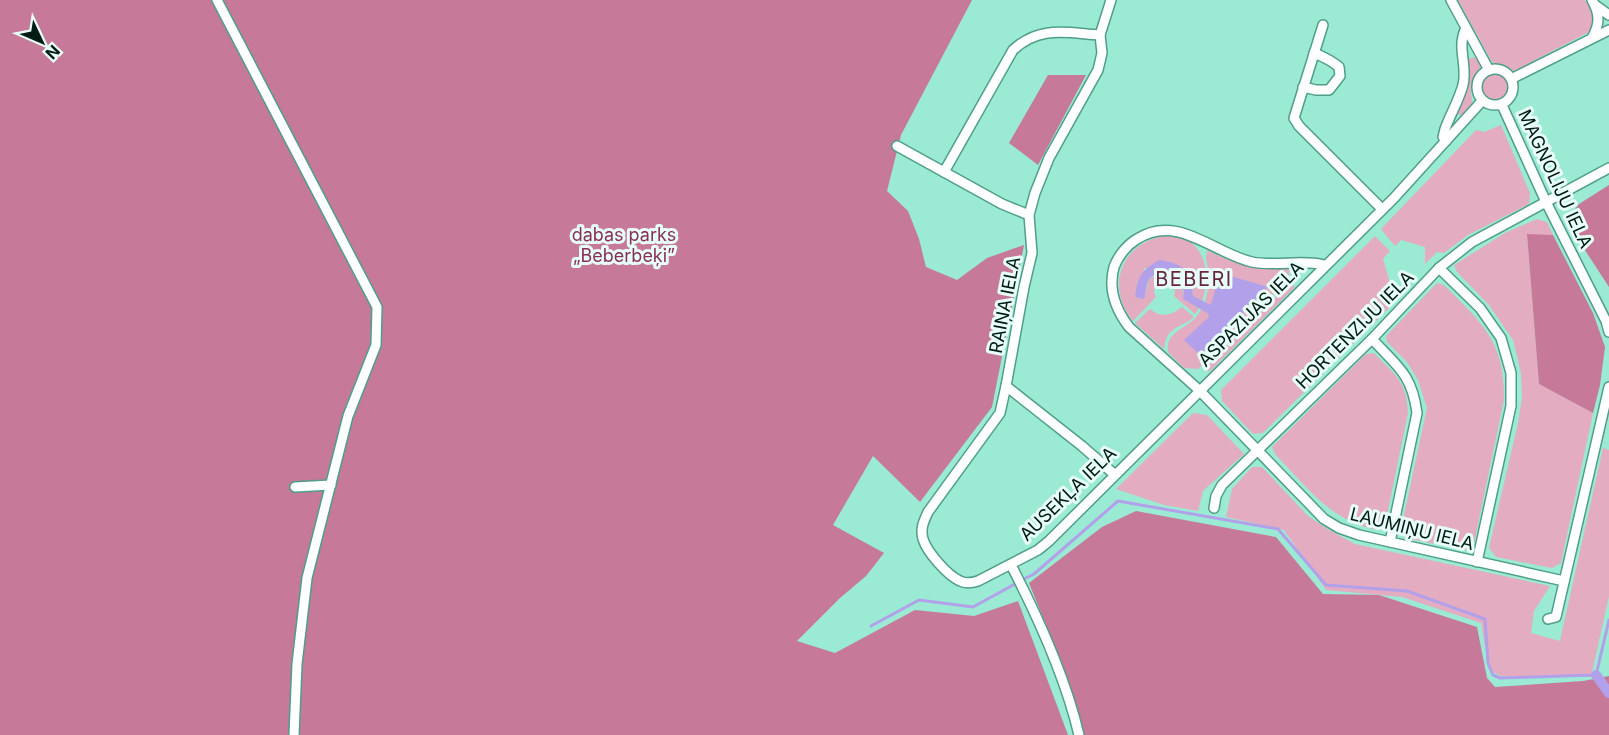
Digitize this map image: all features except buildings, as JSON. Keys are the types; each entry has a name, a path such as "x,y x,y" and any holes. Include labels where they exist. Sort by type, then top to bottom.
{"street":[{"path":"217,0 377,307 376,345 348,416 307,578 297,664 294,735"},
{"name":"RAIŅA IELA","path":"1006,386 1032,253 1029,215 1049,158 1098,70 1102,53 1100,35 1111,0"},
{"path":"1451,0 1489,70"},
{"path":"1594,3 1609,15"},
{"path":"1592,38 1599,18 1594,3"},
{"path":"1323,26 1294,118 1299,126 1382,209"},
{"path":"1446,141 1443,136 1445,129 1462,86 1464,73 1461,37 1466,28"},
{"path":"1511,79 1609,30"},
{"path":"944,172 1013,50 1022,42 1048,32 1100,35"},
{"path":"1303,87 1329,90 1340,76 1339,67 1330,59 1314,53"},
{"path":"1489,70 1502,70 1511,79 1512,94 1502,105 1488,105 1478,95 1476,87 1482,74 1489,70"},
{"name":"ASPAZIJAS IELA","path":"1324,265 1307,262 1270,264 1253,262 1229,255 1178,230 1163,230 1146,233 1119,256 1112,289 1120,315 1129,327 1198,390 1382,209 1482,101"},
{"name":"MAGNOLIJU IELA","path":"1502,105 1546,202 1606,321 1609,332"},
{"path":"897,146 1002,204 1029,215"},
{"name":"HORTENZIJU IELA","path":"1214,508 1216,496 1222,485 1372,339 1439,268 1472,242 1609,168"},
{"path":"1439,268 1480,308 1501,338 1511,373 1511,406 1477,562"},
{"path":"1372,339 1408,377 1415,394 1417,413 1390,542"},
{"path":"1006,386 1114,474"},
{"name":"AUSEKĻA IELA","path":"1006,386 1000,413 928,512 922,525 923,538 929,553 961,582 978,581 1011,565 1049,541 1198,390"},
{"path":"1548,619 1556,617 1609,387"},
{"name":"LAUMIŅU IELA","path":"1198,390 1324,519 1339,528 1390,542 1564,581"},
{"path":"295,487 331,485"},
{"path":"1011,565 1033,607 1055,661 1079,735"}],"shaded area":[{"path":"1458,0 1585,0 1593,19 1589,32 1514,71 1492,62"},
{"path":"1477,57 1481,65 1472,82 1472,102 1462,116 1455,112 1459,109 1468,85 1467,59"},
{"path":"1495,74 1505,78 1509,88 1505,98 1495,102 1485,98 1481,88 1485,78"},
{"path":"1501,125 1530,193 1529,204 1468,235 1444,253 1437,252 1425,264 1425,247 1401,240 1395,246 1381,229 1476,130 1484,132"},
{"path":"1537,219 1547,222 1553,235 1527,235 1539,384 1593,413 1561,563 1552,568 1496,557 1489,548 1518,423 1522,398 1521,373 1513,340 1489,305 1457,272 1454,265 1505,233"},
{"path":"1164,236 1189,241 1201,255 1206,270 1206,286 1202,301 1193,296 1193,283 1185,269 1144,268 1144,299 1149,280 1161,273 1169,273 1181,280 1184,299 1199,308 1195,314 1174,296 1173,284 1164,280 1155,286 1156,297 1133,321 1120,295 1119,281 1122,269 1128,257 1137,248 1149,240"},
{"path":"1375,236 1390,251 1383,259 1390,283 1408,289 1263,433 1253,434 1222,401 1221,390"},
{"path":"1207,250 1246,265 1289,269 1289,279 1198,369 1184,368 1168,352 1168,344 1175,333 1192,321 1201,309 1209,314 1207,350 1211,305 1205,302 1210,280 1206,259"},
{"path":"1159,260 1174,263 1185,270 1191,280 1193,296 1211,305 1220,273 1268,287 1207,350 1198,353 1184,340 1208,318 1209,314 1183,299 1182,284 1177,276 1169,273 1155,274 1148,282 1144,299 1135,297 1141,275"},
{"path":"1290,283 1295,287 1209,372 1206,366"},
{"path":"1437,283 1444,285 1470,311 1489,335 1501,363 1503,380 1504,400 1473,548 1466,550 1405,538 1401,529 1427,408 1418,380 1407,362 1387,342 1386,336"},
{"path":"1182,307 1194,317 1171,332 1164,349 1135,323 1150,309 1158,314 1166,315"},
{"path":"1374,353 1394,373 1402,386 1408,413 1385,525 1378,530 1361,526 1333,511 1298,479 1275,454 1272,447 1366,354"},
{"path":"1193,413 1207,415 1244,454 1203,491 1198,511 1164,505 1116,489"},
{"path":"1603,448 1609,450 1609,596 1591,677 1501,676 1489,670 1481,623 1402,597 1326,590 1284,530 1226,517 1232,489 1252,467 1262,467 1308,516 1355,544 1550,586 1534,611 1531,633 1560,641"}],"green space":[{"name":"dabas parks „Beberbeķi”","path":"0,0 972,0 901,135 887,191 908,211 919,239 926,267 957,280 987,258 1024,245 992,407 920,502 873,456 833,525 884,553 866,576 840,598 797,641 835,653 915,610 974,616 1018,601 1068,735 0,735"},
{"path":"1048,75 1086,75 1038,165 1009,143"},
{"path":"1609,185 1609,287 1566,221 1579,204"},
{"path":"1527,234 1553,235 1593,313 1605,347 1600,385 1593,413 1539,384"},
{"path":"1136,511 1276,537 1323,594 1379,595 1477,627 1487,678 1495,687 1583,681 1609,676 1609,735 1081,735 1060,660 1029,583 1102,527"}],"waterway":[{"path":"1024,579 1034,574 1118,501 1278,529 1326,585 1407,591 1485,619 1488,663 1493,675 1500,678 1596,675 1609,620"},
{"path":"871,626 919,600 973,607 1015,584"},
{"path":"1596,675 1609,693"}],"district":[{"name":"BEBERI","path":"1194,279"}]}
